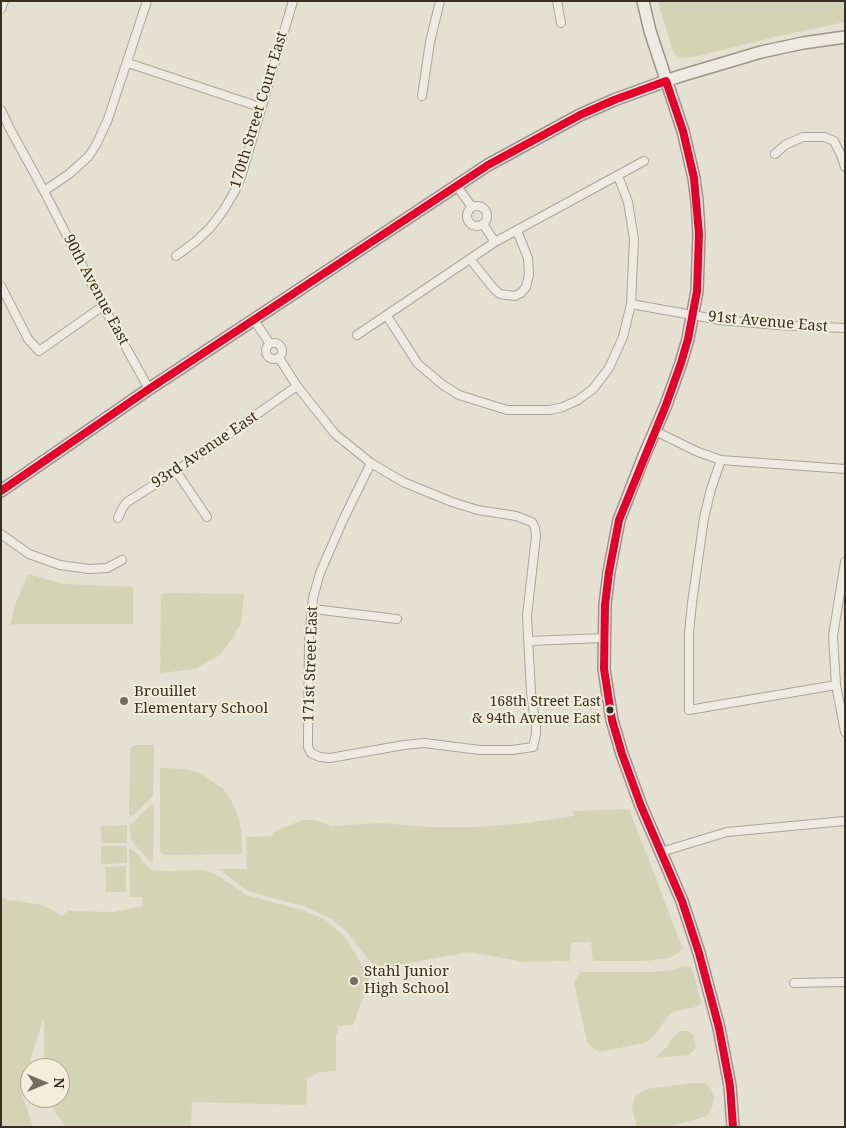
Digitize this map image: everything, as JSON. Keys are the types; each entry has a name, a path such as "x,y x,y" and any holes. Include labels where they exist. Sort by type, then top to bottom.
{"street":[{"path":"1,9 4,1"},
{"path":"44,191 68,174 89,156 93,150 108,119 147,1"},
{"name":"170th Street Court East","path":"176,256 196,242 210,228 235,191 241,177 260,107 293,1"},
{"path":"422,96 430,42 440,1"},
{"path":"557,1 561,23"},
{"path":"643,1 650,31 688,150 697,201 697,290 688,339 680,363 619,520 609,572 604,638 604,669 612,720 622,754 641,806 690,920 700,953 730,1086 733,1127"},
{"path":"1,491 149,389 488,165 580,116 614,100 666,81 761,52 802,43 845,37"},
{"path":"128,63 260,107"},
{"name":"90th Avenue East","path":"1,110 103,306 149,389"},
{"path":"775,154 785,145 804,137 825,137 834,140 845,167"},
{"path":"358,335 496,242 644,161"},
{"path":"387,316 418,364 443,385 475,401 507,410 523,411 550,410 564,407 578,400 592,389 609,368 623,337 632,304 634,229 628,202 618,176"},
{"path":"456,185 472,207"},
{"path":"479,206 486,210 487,218 483,224 476,226 469,222 467,214 472,207 479,206"},
{"path":"483,224 496,242"},
{"path":"470,259 500,294 515,296 521,293 526,287 529,275 528,258 517,231"},
{"path":"1,286 28,340 40,351 103,306"},
{"name":"91st Avenue East","path":"632,304 720,320 845,328"},
{"path":"254,320 270,344 266,350 268,356 273,359 279,358 297,386 335,434 371,463 403,482 452,502 478,510 516,516 532,522 535,528 536,546 528,594 529,641 604,638"},
{"name":"93rd Avenue East","path":"118,518 123,507 128,502 176,471 297,386"},
{"path":"655,431 698,452 721,460 845,469"},
{"path":"721,460 704,518 692,603 689,633 689,710 836,685"},
{"name":"171st Street East","path":"371,463 320,573 313,598 309,639 308,747 311,753 315,756 330,758 344,757 379,749 424,743 480,750 512,750 532,747 536,734 530,685 529,641"},
{"path":"176,471 207,517"},
{"path":"1,534 29,554 60,565 89,569 107,568 122,560"},
{"path":"845,562 833,636 836,685 845,732"},
{"path":"313,609 397,619"},
{"path":"662,852 727,832 845,821"},
{"path":"794,983 845,982"}],"green space":[{"path":"658,1 845,1 845,22 684,58 678,57 673,52"},
{"path":"28,574 64,584 133,587 133,624 10,625 15,605"},
{"path":"164,593 244,594 241,623 220,655 195,669 160,673 161,596"},
{"path":"135,745 154,745 153,796 133,816 129,815 130,749"},
{"path":"160,768 187,769 200,773 223,789 232,802 238,816 241,829 242,854 164,855 160,851"},
{"path":"153,803 153,863 149,861 131,840 129,826"},
{"path":"629,809 683,949 670,958 646,961 593,961 591,942 571,943 570,961 524,962 469,952 404,964 385,970 383,973 378,971 345,930 333,920 304,906 246,890 219,869 247,869 246,837 271,836 275,831 303,820 316,820 331,826 381,823 429,827 478,827 574,816 572,811"},
{"path":"127,825 127,843 102,843 101,826"},
{"path":"101,846 127,846 127,863 101,864"},
{"path":"129,848 137,853 152,870 205,870 217,875 246,895 302,910 324,919 343,935 364,968 371,985 362,999 353,1025 338,1026 338,1034 336,1035 336,1071 320,1072 307,1078 306,1105 192,1102 191,1127 65,1127 53,1108 70,1108 70,1058 44,1058 44,1016 31,1058 20,1058 20,1108 27,1108 33,1127 1,1127 1,897 43,905 62,916 68,911 114,912 143,906 142,897 130,897"},
{"path":"126,866 126,892 106,892 105,867"},
{"path":"683,966 692,967 701,1003 696,1007 675,1011 668,1016 654,1036 645,1043 598,1052 587,1042 574,982 581,972 654,972 672,970"},
{"path":"680,1031 688,1031 694,1036 696,1048 689,1055 655,1058 667,1047 673,1037"},
{"path":"705,1083 711,1089 714,1097 712,1108 707,1116 668,1127 637,1127 632,1108 635,1096 647,1089"}],"transit line":[{"path":"1,491 149,389 488,165 580,115 666,81 683,131 694,178 699,234 697,291 688,339 681,363 619,520 605,605 604,669 612,720 622,754 641,806 682,901 699,953 719,1028 730,1086 733,1127"}],"place":[{"name":"Brouillet Elementary School","path":"124,701"},
{"name":"168th Street East & 94th Avenue East","path":"610,710"},
{"name":"Stahl Junior High School","path":"354,981"}]}
